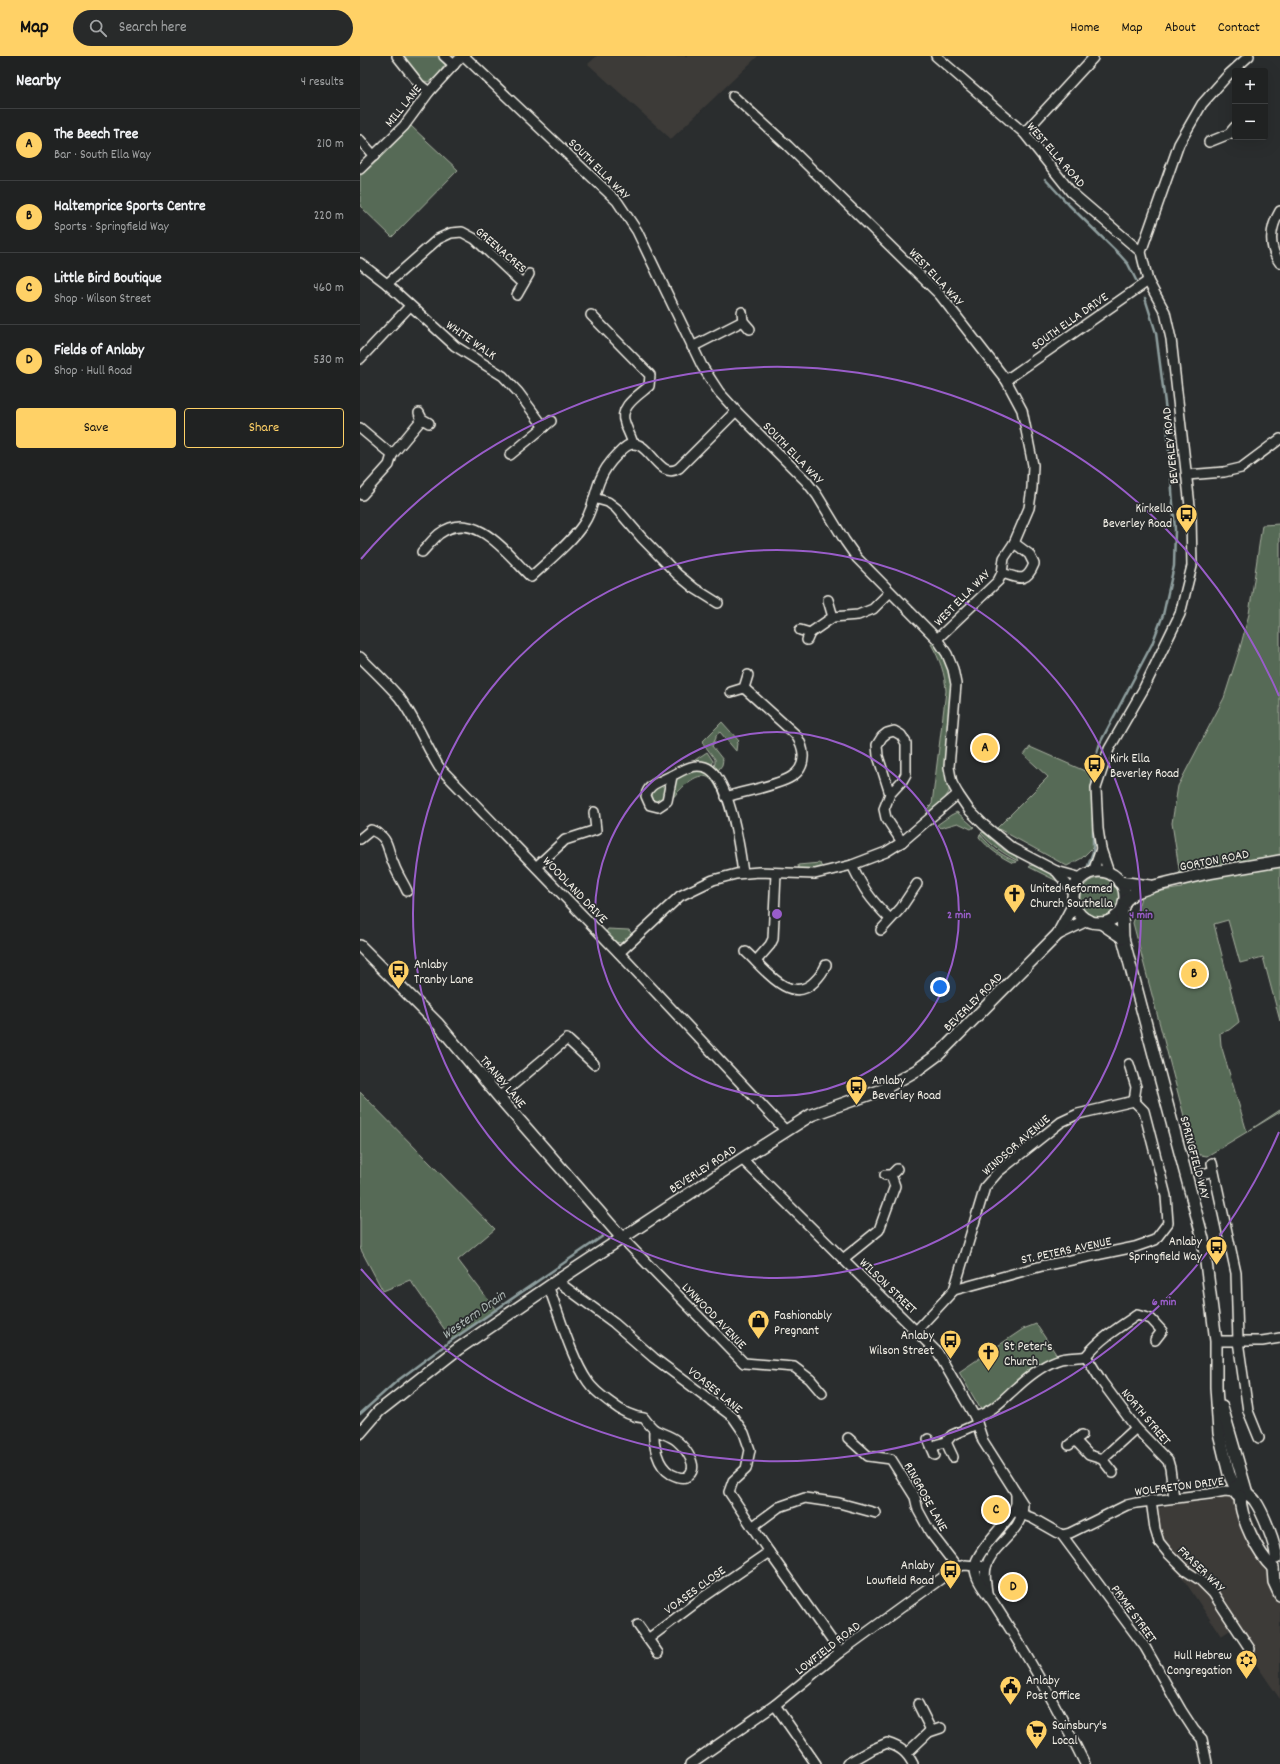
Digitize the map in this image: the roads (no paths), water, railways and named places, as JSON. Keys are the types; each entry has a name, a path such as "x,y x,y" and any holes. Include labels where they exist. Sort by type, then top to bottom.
{"main road":[{"name":"GORTON ROAD","path":"1123,906 1134,893 1154,886 1208,874 1280,861"},
{"path":"1101,923 1116,917 1123,906 1123,888 1109,873 1093,872 1082,878 1077,884 1074,892 1074,904 1077,910 1087,920 1101,923 1123,938"},
{"name":"GORTON ROAD","path":"1119,882 1154,886"},
{"name":"BEVERLEY ROAD","path":"360,1432 379,1411 452,1354 553,1284 742,1158 811,1115 882,1090 917,1070 940,1053 1058,934 1074,904"},
{"name":"SPRINGFIELD WAY","path":"1123,906 1123,938 1203,1239 1216,1341 1216,1388 1242,1472 1240,1490 1244,1518 1259,1553 1276,1563"},
{"name":"BEVERLEY ROAD","path":"1058,934 1087,920"},
{"name":"TRANBY LANE","path":"360,946 438,1024 499,1097 622,1238"},
{"name":"SPRINGFIELD WAY","path":"1240,1490 1255,1501 1265,1521 1276,1551 1274,1582 1280,1595"}],"street":[{"path":"397,56 420,85 429,92"},
{"path":"444,56 454,65"},
{"name":"MILL LANE","path":"360,169 404,126 429,92 463,56"},
{"name":"SOUTH ELLA WAY","path":"463,56 618,202 637,231 692,347 710,380 736,411 806,481 817,495 851,550 937,639 947,654 955,674 956,684 949,767 952,783 969,810 1000,839 1012,848 1056,871 1082,878"},
{"name":"WEST ELLA ROAD","path":"937,56 1024,133 1071,192 1141,252"},
{"path":"1141,252 1179,144 1202,104 1231,77 1248,56"},
{"path":"1024,133 1093,58"},
{"name":"WEST ELLA WAY","path":"733,96 788,146 940,295 1006,380 1022,410 1033,465 1032,488 1028,508 1014,543 1004,558 1002,573 998,581 937,639"},
{"path":"1213,139 1229,134 1232,130"},
{"path":"360,140 374,156"},
{"path":"1280,211 1274,222 1272,247 1280,263"},
{"name":"GREENACRES","path":"386,284 438,239 451,233 462,232 475,239 523,284"},
{"name":"BEVERLEY ROAD","path":"1109,873 1100,849 1096,788 1107,756 1143,690 1180,614 1192,566 1191,515 1171,339 1165,312 1148,281 1141,252"},
{"name":"WHITE WALK","path":"360,263 386,284 455,346 503,376 548,424 509,455"},
{"name":"GREENACRES","path":"518,295 529,274"},
{"name":"SOUTH ELLA DRIVE","path":"1006,380 1148,281"},
{"path":"360,360 410,306"},
{"path":"742,312 743,321 750,329"},
{"path":"591,315 650,376 649,386 626,407 624,412 624,423 633,444 641,447 665,469 674,470 679,468 736,411"},
{"path":"692,347 743,321"},
{"path":"363,496 389,465 392,455 423,419"},
{"path":"360,428 392,455"},
{"path":"1187,475 1224,472 1241,468 1280,439"},
{"path":"422,552 436,537 446,530 456,527 472,527 491,537 531,577 580,530 588,517 600,480 606,468 623,449 633,444"},
{"path":"594,498 608,502 616,508 642,538 677,574 694,588 718,603"},
{"name":"WEST ELLA WAY","path":"1002,573 1015,578 1026,578 1030,575 1034,564 1029,554 1014,543"},
{"path":"800,630 808,637 834,617 858,615 873,609 890,592"},
{"path":"828,600 834,617"},
{"name":"WOODLAND DRIVE","path":"360,657 399,697 439,767 620,953 786,1130"},
{"path":"744,688 748,675"},
{"path":"731,692 744,688"},
{"path":"726,797 785,780 795,774 800,768 803,759 804,751 798,738 744,688"},
{"path":"890,794 878,756 878,745 882,737 887,733 894,731 901,735 906,743 906,774 902,781 890,794 884,809 886,818 902,842"},
{"path":"672,776 688,768 705,767 716,775 726,797 739,842 743,873"},
{"path":"620,953 680,896 713,880 743,873 759,872 815,874 852,865 886,852 902,842 958,794"},
{"path":"536,867 565,840 596,830 594,812"},
{"path":"360,839 371,830 381,834 389,848 393,864 407,891"},
{"name":"BEVERLEY ROAD","path":"1093,872 1100,849"},
{"path":"852,865 862,888 872,901 890,919"},
{"name":"SOUTH ELLA WAY","path":"1056,871 1074,892"},
{"path":"756,961 770,945 773,939 776,873"},
{"path":"881,930 901,908 917,884"},
{"path":"746,952 770,976 789,989 799,991 808,988 827,972"},
{"path":"499,1097 568,1039 594,1064"},
{"path":"1129,1064 1136,1087 1134,1101"},
{"name":"WINDSOR AVENUE","path":"917,1330 954,1290 985,1187 998,1172 1060,1122 1078,1114 1134,1101"},
{"name":"ST. PETERS AVENUE","path":"954,1290 1042,1266 1135,1247 1155,1240 1168,1223 1166,1196 1144,1112 1134,1101"},
{"name":"WILSON STREET","path":"742,1158 843,1259 917,1330 938,1353 976,1420 983,1441 1023,1504 1023,1515"},
{"name":"SPRINGFIELD WAY","path":"1203,1174 1213,1167 1236,1273 1238,1341 1248,1411 1259,1438"},
{"path":"843,1259 878,1230 896,1186 891,1173"},
{"name":"LYNWOOD AVENUE","path":"622,1238 744,1363 794,1367 810,1379 822,1394"},
{"path":"553,1284 579,1367 589,1383 621,1411 636,1418 644,1418 654,1429 677,1440 691,1458 692,1468 690,1473 685,1477 678,1477 663,1467 655,1446 654,1429"},
{"name":"VOASES LANE","path":"553,1284 614,1323 654,1358 733,1417 744,1433 750,1450 746,1469 733,1481 729,1492 769,1552 840,1652"},
{"path":"928,1439 934,1451 938,1444 946,1442 952,1435 987,1413 1011,1394 1016,1387 1052,1363 1061,1359 1086,1356 1092,1349 1115,1330 1137,1315 1151,1319 1162,1331 1155,1340"},
{"path":"1216,1341 1262,1342 1280,1338"},
{"name":"NORTH STREET","path":"1086,1356 1102,1382 1136,1428 1168,1461 1174,1498"},
{"path":"1102,1458 1136,1428"},
{"name":"RINGROSE LANE","path":"848,1438 868,1456 891,1459 915,1497 918,1510 930,1532 957,1567"},
{"path":"1076,1440 1089,1455 1102,1458 1114,1473"},
{"path":"946,1442 953,1457"},
{"name":"WOLFRETON DRIVE","path":"1062,1535 1070,1533 1127,1505 1151,1500 1240,1490"},
{"path":"1016,1491 1016,1504 1013,1512 982,1550 975,1566 977,1578 1030,1662 1085,1764"},
{"path":"752,1527 779,1507 805,1498 839,1503 870,1514"},
{"name":"FRASER WAY","path":"1151,1500 1155,1530 1159,1542 1186,1571 1200,1580 1213,1593 1250,1649"},
{"path":"1013,1512 1032,1518 1062,1535"},
{"path":"987,1592 985,1579 986,1567 991,1557 1016,1527 1023,1515"},
{"name":"PRYME STREET","path":"1062,1535 1145,1647 1181,1710 1194,1730 1202,1739 1207,1763"},
{"name":"VOASES CLOSE","path":"648,1639 704,1596 769,1552"},
{"path":"957,1567 986,1567"},
{"name":"LOWFIELD ROAD","path":"690,1764 775,1705 840,1652 957,1567"},
{"path":"638,1625 658,1653"},
{"path":"918,1704 930,1728 929,1732"},
{"path":"775,1705 816,1764"},
{"path":"907,1753 929,1732 941,1728"},
{"path":"847,1764 871,1750 887,1743 899,1747 907,1753 913,1764"}],"waterway":[{"path":"1045,179 1119,254 1128,264 1136,280"},
{"path":"1093,787 1092,770 1100,743 1152,644 1163,615 1174,566 1175,530 1166,411 1156,333 1145,298"},
{"path":"1088,866 1093,852 1093,818"},
{"name":"Western Drain","path":"360,1414 397,1381 452,1340 603,1236"}],"place":[{"name":"Kirkella Beverley Road","path":"1187,534"},
{"name":"The Beech Tree","path":"985,748"},
{"name":"Kirk Ella Beverley Road","path":"1095,784"},
{"name":"United Reformed Church Southella","path":"1014,914"},
{"name":"Haltemprice Sports Centre","path":"1194,974"},
{"name":"Anlaby Tranby Lane","path":"399,990"},
{"name":"Anlaby Beverley Road","path":"856,1106"},
{"name":"Anlaby Springfield Way","path":"1217,1266"},
{"name":"Fashionably Pregnant","path":"759,1340"},
{"name":"Anlaby Wilson Street","path":"950,1360"},
{"name":"St Peter's Church","path":"988,1372"},
{"name":"Little Bird Boutique","path":"996,1510"},
{"name":"Fields of Anlaby","path":"1013,1587"},
{"name":"Anlaby Lowfield Road","path":"950,1590"},
{"name":"Hull Hebrew Congregation","path":"1247,1680"},
{"name":"Anlaby Post Office","path":"1010,1706"},
{"name":"Sainsbury's Local","path":"1036,1750"}]}
